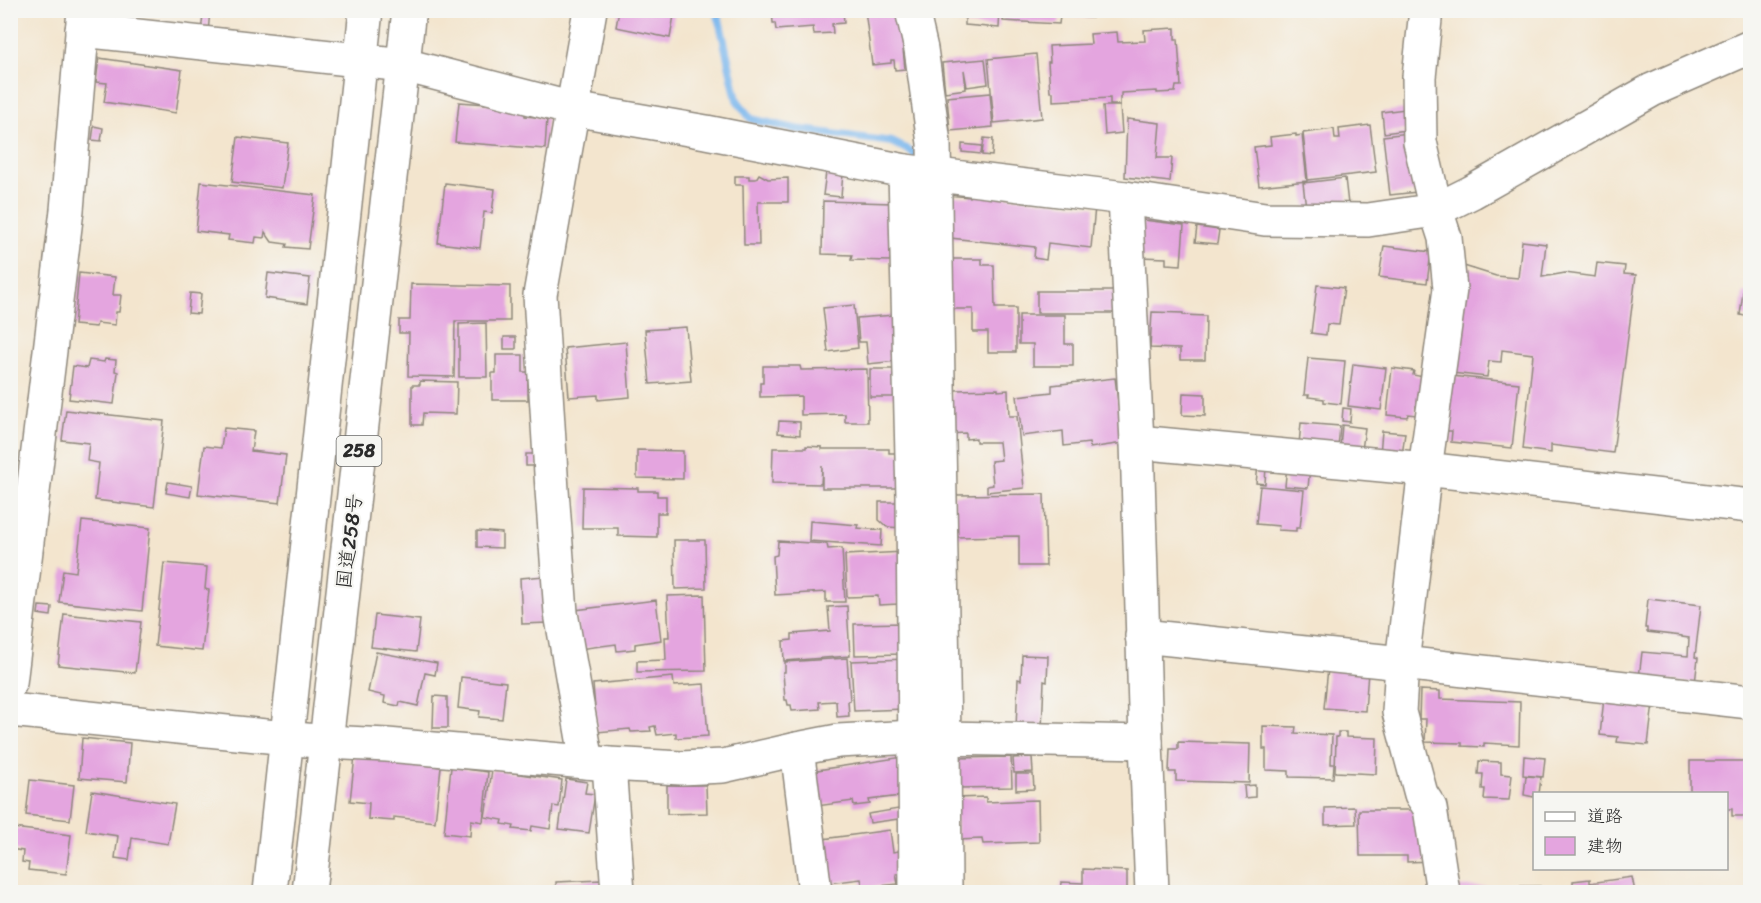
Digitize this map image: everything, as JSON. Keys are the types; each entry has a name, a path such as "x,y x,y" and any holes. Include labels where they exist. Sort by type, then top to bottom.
{"main road":[{"name":"国道258号","path":"270,892 366,10"},
{"name":"国道258号","path":"309,892 409,10"},
{"path":"590,10 540,296 561,614 598,763 618,892"},
{"path":"912,10 921,49 934,143 919,173 941,498 929,738 916,892"},
{"path":"1426,10 1419,76 1420,142 1445,238 1450,290 1425,469 1402,663 1399,712 1421,794 1430,808 1443,892"},
{"path":"10,683 67,210 83,20 361,61 404,64 573,109 919,173 1125,198 1264,219 1368,220 1436,210 1482,187 1652,90 1750,47"},
{"path":"1125,198 1137,442 1152,892"},
{"path":"1137,442 1425,469 1750,506"},
{"path":"1142,636 1750,702"},
{"path":"10,710 326,742 681,768 723,766 838,741 929,738 1146,742"},
{"path":"929,738 945,892"},
{"path":"797,749 815,892"}],"building":[{"path":"206,10 210,10 208,33 201,32 203,15 206,16"},
{"path":"619,10 675,10 670,38 616,27"},
{"path":"772,10 843,10 844,23 832,24 833,33 814,34 813,27 776,30"},
{"path":"865,10 899,10 905,69 895,70 894,60 891,60 891,63 872,65"},
{"path":"935,10 1000,10 999,28 965,25 965,14 935,12"},
{"path":"1004,10 1092,10 1092,18 1060,16 1059,24 1003,21"},
{"path":"1175,28 1175,39 1178,39 1181,86 1176,86 1175,92 1121,93 1120,105 1110,105 1110,98 1053,101 1053,92 1050,92 1049,46 1091,44 1090,34 1117,32 1118,42 1145,41 1144,30"},
{"path":"1036,54 1042,118 994,123 988,59"},
{"path":"99,58 182,70 176,113 104,102 107,83 96,82"},
{"path":"985,59 988,84 967,87 964,70 966,89 945,92 942,63"},
{"path":"990,93 993,127 950,131 947,97"},
{"path":"459,102 514,106 525,111 525,116 547,118 545,149 455,142"},
{"path":"1103,106 1120,106 1122,133 1105,135"},
{"path":"1405,109 1407,130 1384,133 1382,112"},
{"path":"1127,119 1160,123 1157,158 1172,158 1170,182 1125,177"},
{"path":"1370,125 1376,172 1308,180 1303,133 1334,129 1335,139 1340,139 1339,129"},
{"path":"94,126 103,128 101,141 92,140"},
{"path":"1409,133 1417,192 1390,195 1383,136"},
{"path":"1296,134 1296,136 1302,135 1307,181 1259,186 1254,147 1271,145 1270,137"},
{"path":"238,137 288,143 282,188 232,182"},
{"path":"984,138 993,139 992,156 982,155"},
{"path":"962,144 982,146 981,154 962,152"},
{"path":"826,172 843,173 841,197 823,195"},
{"path":"759,174 768,179 788,178 788,202 758,202 759,245 744,245 743,185 735,185 735,176 749,176 749,179 756,179"},
{"path":"1345,178 1348,204 1306,208 1303,183"},
{"path":"201,182 315,195 308,249 286,247 287,244 272,242 265,232 264,238 256,237 255,243 228,240 229,235 196,231"},
{"path":"445,183 495,189 492,213 484,212 480,248 438,243"},
{"path":"970,192 1095,207 1091,248 1048,243 1046,260 1034,258 1035,247 941,237 945,195 970,197"},
{"path":"823,201 892,203 890,261 851,260 852,255 822,254"},
{"path":"1143,220 1184,225 1181,265 1166,264 1166,258 1140,257"},
{"path":"1197,227 1219,230 1217,244 1195,242"},
{"path":"1522,241 1546,244 1542,277 1565,273 1595,277 1597,263 1625,266 1624,274 1636,275 1613,453 1551,445 1551,453 1523,449 1533,354 1502,350 1501,362 1489,361 1487,377 1452,373 1464,266 1496,276 1518,278"},
{"path":"1384,246 1431,252 1427,283 1379,277"},
{"path":"939,259 982,259 982,265 994,265 995,308 1016,308 1016,352 988,352 988,332 973,332 973,309 939,309"},
{"path":"79,273 115,277 113,295 121,295 115,325 97,323 96,327 74,325"},
{"path":"268,273 310,278 307,304 265,298"},
{"path":"411,284 510,286 510,321 455,321 454,377 408,376 409,333 399,333 399,320 410,320"},
{"path":"1317,285 1344,288 1339,325 1327,324 1326,335 1311,333"},
{"path":"1037,291 1115,291 1115,313 1037,313"},
{"path":"1743,292 1750,293 1750,317 1740,315"},
{"path":"190,293 201,294 199,314 188,313"},
{"path":"854,305 858,348 828,352 823,308"},
{"path":"1152,312 1206,316 1205,360 1180,360 1180,349 1150,348"},
{"path":"894,315 897,361 868,364 866,342 859,342 857,318"},
{"path":"1019,315 1065,315 1065,344 1073,344 1073,366 1033,366 1033,344 1019,344"},
{"path":"486,323 487,377 459,377 459,324"},
{"path":"686,327 691,381 650,384 645,330"},
{"path":"504,337 516,337 516,349 504,349"},
{"path":"626,342 630,397 598,400 598,395 569,397 565,348"},
{"path":"496,355 523,355 523,372 528,372 528,400 492,400 492,373 496,373"},
{"path":"1308,358 1345,361 1341,404 1324,402 1324,399 1304,395"},
{"path":"105,359 116,360 115,371 118,372 114,404 69,399 73,366 87,368 89,360 104,362"},
{"path":"1353,364 1386,368 1381,410 1348,406"},
{"path":"763,366 800,366 801,370 867,369 868,422 845,422 845,414 801,415 801,396 760,397"},
{"path":"1392,368 1414,371 1413,375 1424,377 1421,407 1416,406 1416,415 1408,414 1407,417 1387,415"},
{"path":"870,369 899,369 899,397 870,397"},
{"path":"1451,376 1519,383 1512,448 1451,442 1452,431 1445,431"},
{"path":"1115,378 1123,443 1090,448 1089,443 1064,446 1063,431 1022,436 1017,396 1052,392 1052,385"},
{"path":"420,381 457,382 456,414 423,413 422,425 412,425 412,385 420,385"},
{"path":"954,387 955,390 1008,390 1009,416 1017,416 1024,488 987,492 987,486 993,485 991,461 1001,460 999,442 976,442 976,438 966,439 966,433 945,434"},
{"path":"1183,393 1205,394 1205,416 1182,415"},
{"path":"1343,408 1351,409 1350,422 1342,421"},
{"path":"66,410 164,421 154,507 95,500 99,463 87,461 89,443 62,440"},
{"path":"779,421 800,422 800,435 778,433"},
{"path":"1301,423 1340,426 1338,448 1299,444"},
{"path":"1342,425 1365,428 1362,450 1340,448"},
{"path":"224,428 254,431 251,451 286,455 280,503 198,494 204,446 221,448"},
{"path":"1382,431 1405,433 1402,456 1380,454"},
{"path":"806,446 822,447 822,449 889,449 889,453 904,453 904,488 822,488 822,466 821,484 772,483 773,448 806,448"},
{"path":"637,450 683,451 683,479 637,478"},
{"path":"526,454 538,454 538,466 526,466"},
{"path":"1287,465 1310,467 1308,488 1285,486"},
{"path":"1258,466 1266,466 1265,484 1256,483"},
{"path":"168,482 192,486 190,497 166,493"},
{"path":"1260,486 1304,490 1300,528 1296,528 1296,531 1278,530 1279,526 1256,524"},
{"path":"583,487 638,488 638,491 657,491 657,496 666,496 666,513 657,513 657,537 618,536 618,528 582,528"},
{"path":"1044,494 1046,566 1019,566 1019,536 954,537 954,495"},
{"path":"879,502 904,502 904,528 887,527 879,520"},
{"path":"82,521 150,528 142,611 59,602 63,570 76,572"},
{"path":"810,521 858,525 857,528 882,530 881,546 809,541"},
{"path":"477,531 502,533 502,548 477,547"},
{"path":"674,540 705,540 706,588 675,589"},
{"path":"778,541 827,544 828,549 842,548 845,602 826,602 826,592 775,595 773,556 777,555"},
{"path":"904,552 898,604 879,605 878,596 847,597 845,555"},
{"path":"164,563 207,567 205,589 209,590 202,651 155,646"},
{"path":"545,576 548,623 522,624 520,578"},
{"path":"704,595 706,671 637,672 637,661 666,660 665,637 669,637 667,596"},
{"path":"1648,599 1701,605 1695,657 1698,658 1695,683 1639,678 1642,652 1688,656 1689,638 1647,632 1645,628"},
{"path":"656,600 661,640 635,644 635,649 617,651 616,644 579,649 575,610"},
{"path":"39,606 52,607 51,616 38,614"},
{"path":"847,606 850,656 784,661 783,641 792,640 792,634 830,631 828,607"},
{"path":"64,614 141,622 135,673 58,665"},
{"path":"375,615 420,620 416,652 371,647"},
{"path":"904,623 905,654 855,655 854,624"},
{"path":"376,652 437,663 435,675 425,673 418,706 400,702 399,706 384,703 385,696 368,692"},
{"path":"1022,655 1048,656 1047,682 1044,681 1042,729 1016,728 1018,679 1021,680"},
{"path":"847,658 849,716 837,717 836,701 819,702 820,709 792,711 791,705 788,705 785,700 783,672 785,672 785,662"},
{"path":"908,659 904,709 854,711 851,661"},
{"path":"1328,668 1368,672 1365,711 1324,708"},
{"path":"461,677 506,682 502,719 479,717 480,711 458,708"},
{"path":"673,677 674,686 704,684 708,736 676,738 676,733 657,735 655,726 650,727 651,731 631,732 630,729 597,732 593,684"},
{"path":"1420,690 1440,691 1440,699 1520,702 1519,745 1484,743 1484,747 1462,746 1462,743 1425,742 1426,719 1419,719"},
{"path":"434,696 447,697 448,728 433,728"},
{"path":"1604,698 1653,703 1648,745 1617,742 1618,737 1600,735"},
{"path":"1263,726 1296,727 1295,733 1332,735 1333,778 1289,777 1289,771 1266,770"},
{"path":"1338,732 1346,732 1346,737 1377,738 1376,774 1335,772"},
{"path":"82,738 130,743 127,782 79,778"},
{"path":"1178,742 1250,744 1249,783 1176,781 1176,772 1169,772 1170,749 1178,749"},
{"path":"355,756 441,767 435,822 394,817 394,821 368,819 369,803 350,801"},
{"path":"1524,756 1545,758 1543,777 1523,775"},
{"path":"903,757 908,795 869,800 870,804 854,806 853,801 817,806 811,771"},
{"path":"1011,757 1012,787 956,788 956,758"},
{"path":"1032,757 1033,772 1014,773 1013,758"},
{"path":"1479,761 1501,762 1501,774 1512,775 1509,800 1484,799 1483,774 1478,774"},
{"path":"1690,761 1750,761 1750,816 1732,816 1732,809 1728,809 1728,792 1690,792"},
{"path":"451,767 488,772 483,822 471,820 470,836 444,833"},
{"path":"492,770 562,780 559,807 553,806 550,829 532,826 531,831 513,829 514,826 502,824 503,820 485,817"},
{"path":"1016,774 1033,774 1034,789 1016,790"},
{"path":"1526,776 1541,777 1539,792 1533,792 1533,797 1524,795"},
{"path":"566,779 587,782 585,793 595,794 589,833 559,829"},
{"path":"30,780 74,785 70,820 26,815"},
{"path":"667,785 706,785 707,813 667,814"},
{"path":"1255,785 1255,797 1245,798 1244,786"},
{"path":"92,791 175,804 168,844 132,838 129,860 115,858 118,836 86,831"},
{"path":"986,797 986,802 1038,800 1039,842 983,844 982,839 957,840 955,798"},
{"path":"1355,807 1356,824 1325,825 1325,808"},
{"path":"904,808 905,818 870,823 868,814"},
{"path":"1359,810 1421,810 1432,861 1407,862 1407,856 1360,856"},
{"path":"13,828 71,835 66,874 28,870 29,863 22,862 23,851 10,849"},
{"path":"890,830 893,852 905,850 901,873 896,874 898,884 863,888 861,879 829,883 823,839"},
{"path":"1083,869 1127,871 1127,892 1060,892 1061,882 1083,883"},
{"path":"1632,877 1635,892 1555,892 1554,888 1573,885 1573,881 1590,879 1590,883"},
{"path":"601,880 601,892 556,892 556,882"},
{"path":"1540,886 1540,892 1453,892 1453,887"}],"waterway":[{"path":"717,10 737,100 751,119 795,129 892,142 914,153 916,166"}]}
